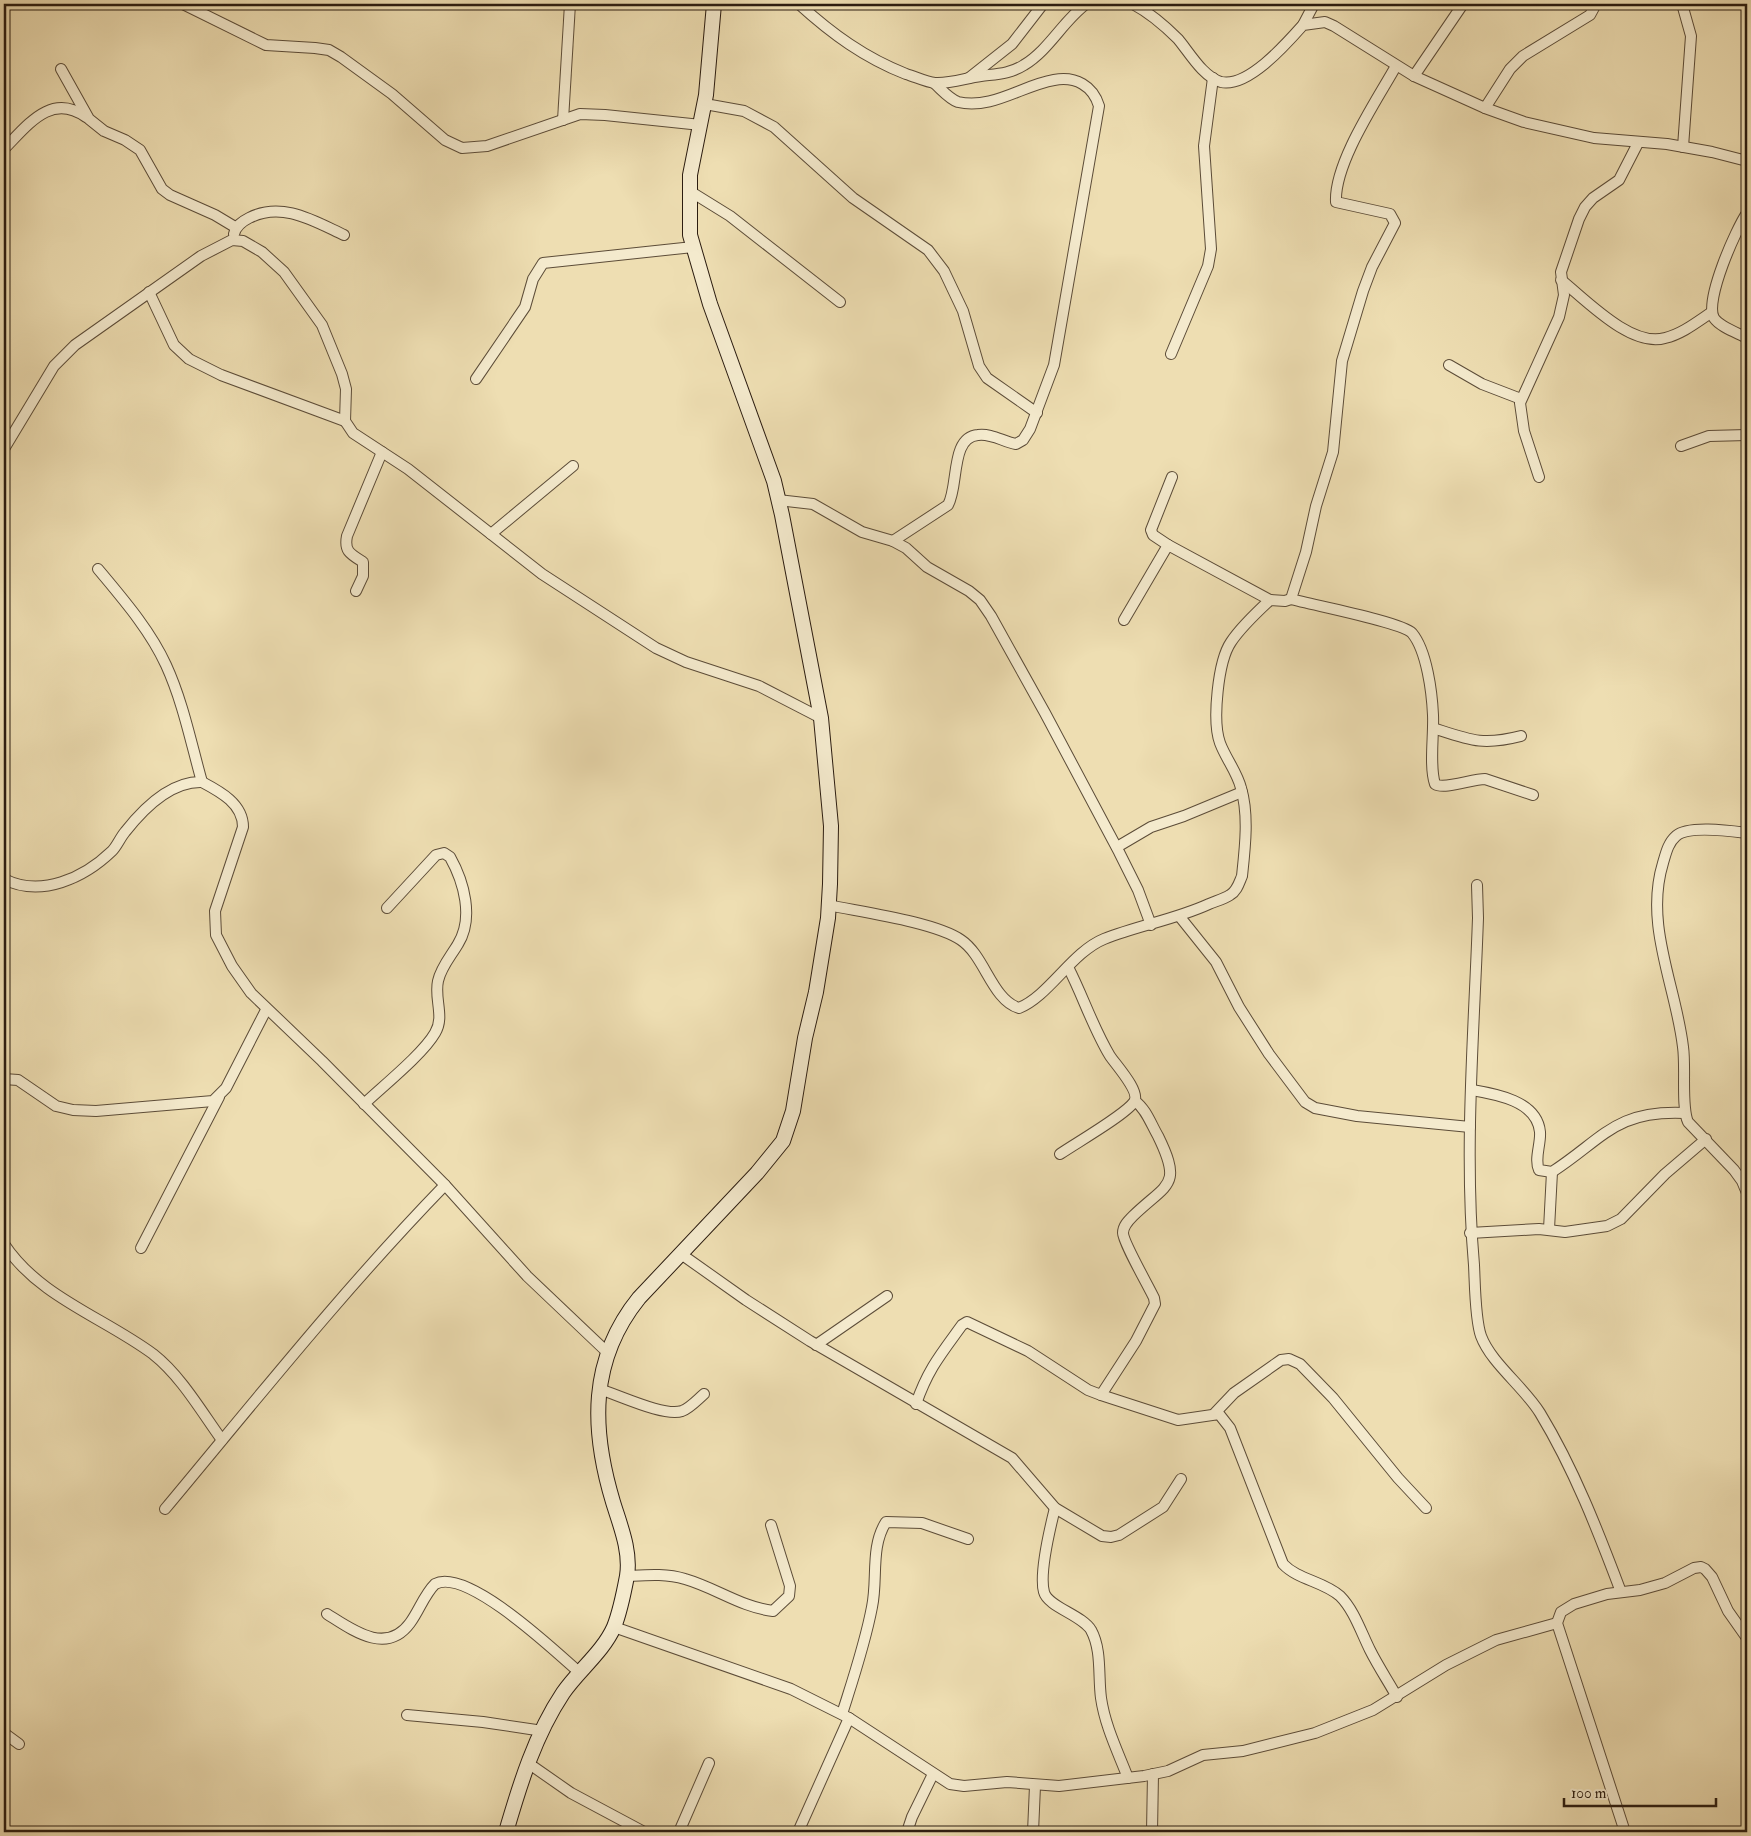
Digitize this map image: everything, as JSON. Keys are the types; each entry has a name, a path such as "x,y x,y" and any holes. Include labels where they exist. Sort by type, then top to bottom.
{"street":[{"path":"183,4 266,45 329,50 342,57 392,94 454,146 462,148 487,146 563,120 588,114 701,125"},
{"path":"563,120 570,4"},
{"path":"506,1832 527,1768 543,1731 564,1692 614,1627 627,1576 626,1548 605,1470 600,1441 599,1389 606,1352 626,1314 770,1159 783,1141 793,1112 805,1038 816,992 828,905 831,826 821,718 774,480 704,286 690,235 688,190 705,104 714,4"},
{"path":"799,4 855,49 886,66 934,82 957,102 978,102 1005,97 1054,80 1066,80 1090,88 1099,106 1054,365 1037,414 1027,435 1016,444 979,435 968,438 961,446 958,456 953,496 948,505 893,541"},
{"path":"968,78 1012,44 1043,4"},
{"path":"934,82 996,75 1026,65 1058,34 1070,17 1086,4"},
{"path":"1133,4 1149,13 1164,26 1213,78 1221,82 1232,82 1242,78 1283,47 1303,25 1314,4"},
{"path":"1414,76 1463,4"},
{"path":"1485,108 1510,69 1523,56 1590,15 1596,4"},
{"path":"1682,4 1691,36 1683,147"},
{"path":"1303,25 1325,22 1414,76 1485,108 1545,128 1594,138 1683,147 1747,161"},
{"path":"1291,599 1306,552 1316,506 1333,452 1342,361 1372,267 1395,224 1390,214 1336,202 1339,177 1349,153 1396,66"},
{"path":"61,69 89,119"},
{"path":"1171,354 1208,266 1211,249 1204,146 1213,78"},
{"path":"705,104 744,111 774,127 853,198 928,250 944,271 963,311 979,366 987,378 1037,414"},
{"path":"4,149 27,126 50,109 68,106 104,131 125,140 140,150 157,182 165,192 236,227"},
{"path":"1539,477 1524,431 1520,411 1521,399 1559,317 1563,302 1561,280 1563,264 1585,206 1619,180 1638,143"},
{"path":"688,190 730,216 840,302"},
{"path":"232,240 236,227 256,215 277,210 287,211 313,220 344,235"},
{"path":"1747,213 1737,228 1725,261 1714,298 1712,312 1715,320 1747,338"},
{"path":"4,449 54,366 75,345 201,256 232,240 253,245 294,284 322,325 342,374 346,389 345,421 353,433 447,498 573,596 656,648 686,662 759,686 821,718"},
{"path":"476,379 525,307 533,279 543,263 693,247"},
{"path":"1561,280 1611,320 1634,335 1650,340 1664,339 1681,332 1712,312"},
{"path":"149,292 174,345 189,359 221,374 345,421"},
{"path":"1449,365 1482,384 1521,399"},
{"path":"1681,446 1709,436 1747,435"},
{"path":"356,591 364,568 363,562 347,552 345,546 347,536 382,452"},
{"path":"491,534 573,466"},
{"path":"1172,477 1151,530 1152,535 1270,600 1285,601 1291,599 1395,624 1412,633 1422,654 1429,679 1434,728 1434,779 1439,786 1485,779 1533,795"},
{"path":"778,500 813,504 862,532 893,541 906,548 926,567 969,591 986,608 1117,847 1138,890 1150,925"},
{"path":"1124,620 1168,545"},
{"path":"98,568 144,628 166,664 176,686 202,782"},
{"path":"828,905 930,927 960,940 979,958 1004,1000 1018,1008 1036,998 1068,967 1100,941 1123,932 1180,917 1231,895 1238,887 1244,862 1245,825 1242,792 1220,742 1216,726 1221,670 1230,642 1270,600"},
{"path":"1434,728 1480,742 1496,742 1521,736"},
{"path":"4,879 25,886 44,886 66,882 87,871 113,850 124,833 148,806 184,784 202,782 235,804 243,819 243,827 215,910 214,922 216,935 232,966 266,1010 322,1060 444,1186 526,1276 606,1352"},
{"path":"1117,847 1151,827 1184,816 1242,792"},
{"path":"1747,833 1687,830 1677,835 1669,845 1660,874 1657,906 1660,937 1684,1048 1686,1095 1684,1113 1688,1122 1706,1139 1742,1181 1747,1194"},
{"path":"364,1104 423,1047 434,1035 439,1024 438,983 441,971 459,943 467,925 468,915 450,856 444,853 436,855 387,908"},
{"path":"1477,885 1478,918 1468,1179 1470,1233 1480,1334 1491,1354 1521,1386 1540,1413 1597,1530 1621,1592"},
{"path":"1180,917 1216,962 1239,1007 1269,1054 1305,1102 1315,1108 1357,1116 1470,1127"},
{"path":"1068,967 1110,1056 1134,1089 1135,1101 1145,1111 1168,1157 1172,1172 1170,1180 1164,1189 1142,1207 1125,1226 1124,1238 1154,1298 1155,1304 1136,1341 1101,1395"},
{"path":"141,1248 266,1010"},
{"path":"4,1079 18,1080 56,1106 73,1110 96,1111 202,1103 219,1097"},
{"path":"1472,1090 1493,1093 1524,1107 1535,1118 1540,1131 1536,1164 1539,1170 1552,1172 1606,1131 1624,1121 1662,1112 1684,1113"},
{"path":"1060,1154 1135,1101"},
{"path":"1470,1233 1548,1229 1565,1232 1599,1228 1615,1223 1665,1174 1706,1139"},
{"path":"1548,1229 1552,1172"},
{"path":"165,1509 398,1233 444,1186"},
{"path":"4,1244 18,1263 50,1291 124,1334 154,1356 172,1373 222,1440"},
{"path":"681,1254 762,1311 816,1345 1012,1458 1055,1508 1090,1530 1112,1538 1129,1530 1163,1508 1181,1478"},
{"path":"816,1345 887,1296"},
{"path":"916,1404 924,1381 935,1360 962,1325 967,1322 1028,1351 1088,1390 1185,1421 1215,1413 1234,1393 1281,1360 1289,1360 1300,1364 1333,1398 1398,1478 1426,1508"},
{"path":"599,1389 669,1412 684,1410 704,1394"},
{"path":"1215,1413 1223,1418 1230,1428 1283,1564 1300,1576 1329,1588 1345,1602 1397,1697"},
{"path":"1055,1508 1043,1580 1044,1594 1052,1602 1090,1629 1098,1651 1101,1698 1107,1723 1128,1778"},
{"path":"798,1832 846,1716 873,1605 875,1556 882,1529 886,1522 922,1523 968,1539"},
{"path":"627,1576 658,1575 684,1578 751,1607 773,1611 789,1596 790,1586 771,1526"},
{"path":"1625,1832 1557,1623 1561,1612 1574,1604 1621,1592 1640,1590 1665,1583 1694,1568 1705,1568 1712,1577 1739,1629 1747,1638"},
{"path":"327,1614 362,1636 370,1638 390,1637 398,1634 410,1624 435,1584 447,1581 500,1606 580,1673"},
{"path":"614,1627 775,1682 846,1716 950,1784 958,1786 1008,1782 1035,1786 1059,1786 1153,1774 1180,1766 1203,1755 1243,1751 1315,1733 1373,1710 1397,1697 1446,1665 1496,1640 1557,1623"},
{"path":"407,1715 483,1722 543,1731"},
{"path":"4,1733 18,1744"},
{"path":"679,1832 709,1763"},
{"path":"527,1768 644,1832"},
{"path":"907,1832 932,1774"},
{"path":"1152,1832 1153,1774"},
{"path":"1033,1832 1035,1786"}]}
